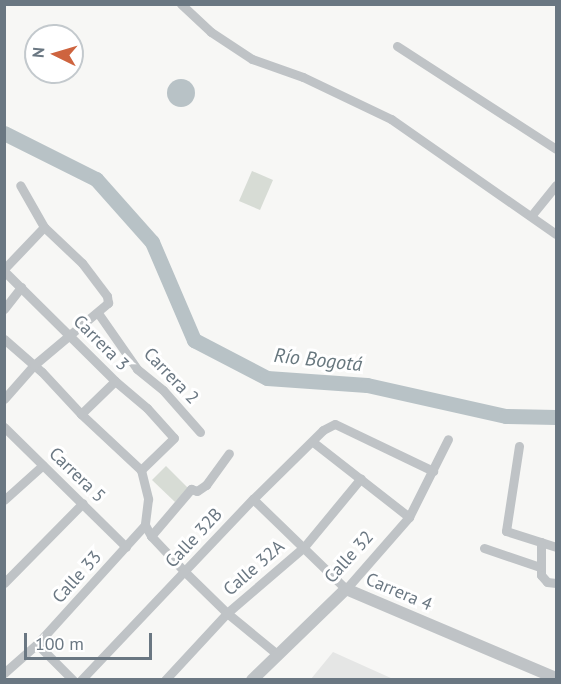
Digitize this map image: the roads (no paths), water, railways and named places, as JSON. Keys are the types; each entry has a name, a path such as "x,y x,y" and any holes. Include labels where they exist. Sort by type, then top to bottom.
{"street":[{"path":"181,4 211,32 252,59 303,77 391,119 556,234"},
{"path":"397,46 556,149"},
{"path":"4,399 34,365 108,303 107,296 82,263 44,227 20,185"},
{"path":"531,216 556,185"},
{"path":"4,270 44,227"},
{"name":"Carrera 3","path":"4,270 115,381 147,408 174,438 141,470"},
{"path":"4,309 21,287"},
{"name":"Carrera 2","path":"98,312 137,369 163,390 200,432"},
{"path":"4,339 34,365 81,414 141,470 148,499 145,525 151,536 227,613 277,654"},
{"path":"81,414 115,381"},
{"name":"Calle 32B","path":"81,680 253,499 323,430 335,424 433,471"},
{"name":"Carrera 5","path":"4,428 126,546"},
{"name":"Calle 32","path":"252,680 346,589 409,517 448,439"},
{"path":"313,442 409,517"},
{"path":"519,446 506,531 556,547"},
{"path":"151,536 191,489 197,491 206,484 229,453"},
{"path":"4,500 43,465"},
{"name":"Calle 32A","path":"165,680 227,613 304,547 361,478"},
{"name":"Carrera 4","path":"253,499 346,589 556,678"},
{"path":"4,583 83,503"},
{"name":"Calle 33","path":"4,673 37,645 145,525"},
{"path":"542,542 541,575 547,582 556,583"},
{"path":"484,548 540,567"},
{"path":"37,645 73,680"},
{"path":"4,658 13,665"}],"waterway":[{"name":"Río Bogotá","path":"4,133 96,179 152,242 194,340 267,378 367,385 506,416 556,417"}]}
